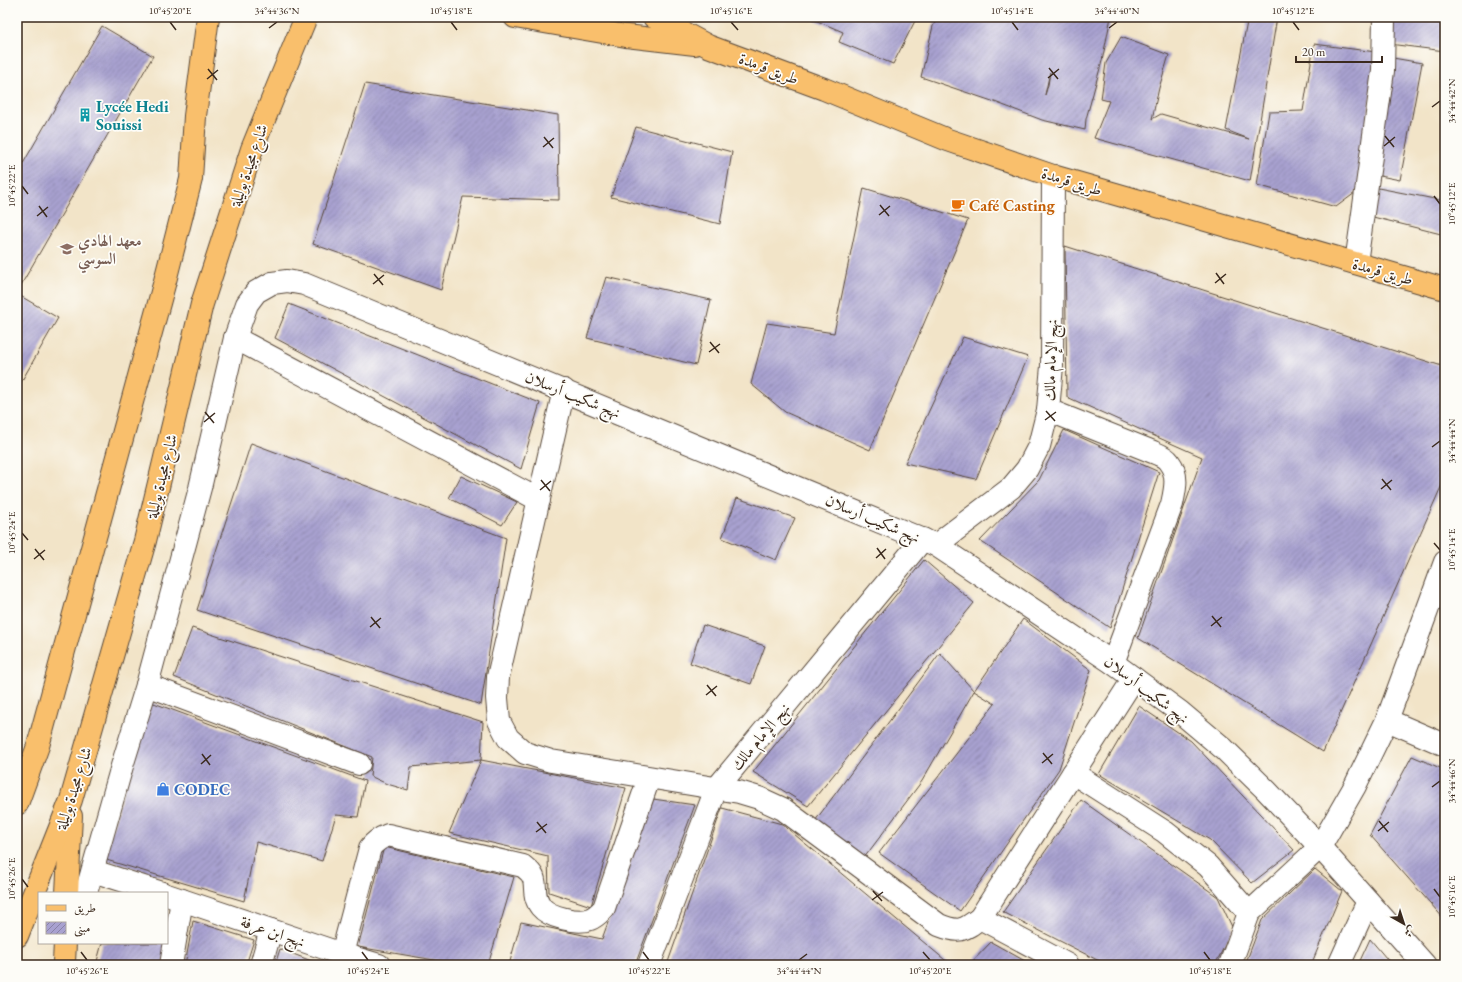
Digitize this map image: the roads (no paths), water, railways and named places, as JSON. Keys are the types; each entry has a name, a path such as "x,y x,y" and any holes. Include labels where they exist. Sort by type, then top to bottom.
{"main road":[{"path":"17,804 38,746 166,281 191,179 195,116 208,17"},
{"name":"شارع مجيدة بوليلة","path":"17,936 71,800 145,541 202,304 252,149 306,17"},
{"name":"طريق قرمدة","path":"515,17 626,36 708,46"},
{"name":"طريق قرمدة","path":"654,17 708,46 824,89 948,140 1053,176 1445,289"},
{"path":"67,892 71,800"}],"street":[{"path":"1356,263 1383,71 1384,17"},
{"name":"نهج الإمام مالك","path":"649,965 716,789 930,542 1011,488 1028,469 1039,446 1048,410 1052,366 1053,176"},
{"name":"نهج شكيب أرسلان","path":"86,892 122,766 147,685 200,488 236,338 247,304 256,292 272,283 287,281 304,284 930,542 1113,663 1180,712 1224,748 1266,790 1320,848 1425,965"},
{"path":"236,338 539,500"},
{"path":"564,390 498,677 497,698 499,721 508,738 525,753 551,761 739,792 759,798 783,809 939,925 953,930 967,928 980,918 1134,678"},
{"path":"1048,410 1153,452 1169,460 1175,474 1175,489 1172,504 1113,663"},
{"path":"1230,965 1249,913 1320,848 1355,786 1387,720 1445,562"},
{"path":"147,685 359,764"},
{"path":"1387,720 1445,745"},
{"path":"1073,773 1165,832 1208,866 1249,913"},
{"path":"342,954 370,848 375,842 388,835 523,866 533,875 536,900 542,908 551,915 579,921 589,920 598,915 604,908 649,778"},
{"path":"93,871 159,892"},
{"path":"171,965 175,897"},
{"name":"نهج ابن عرفة","path":"175,897 342,954 379,965"},
{"path":"1339,965 1368,901"},
{"path":"980,918 1068,965"},
{"path":"261,965 271,930"}],"place":[{"name":"Lycée Hedi Souissi","path":"85,115"},
{"name":"Café Casting","path":"958,205"},
{"name":"معهد الهادي السوسي","path":"67,249"},
{"name":"CODEC","path":"163,789"}]}
